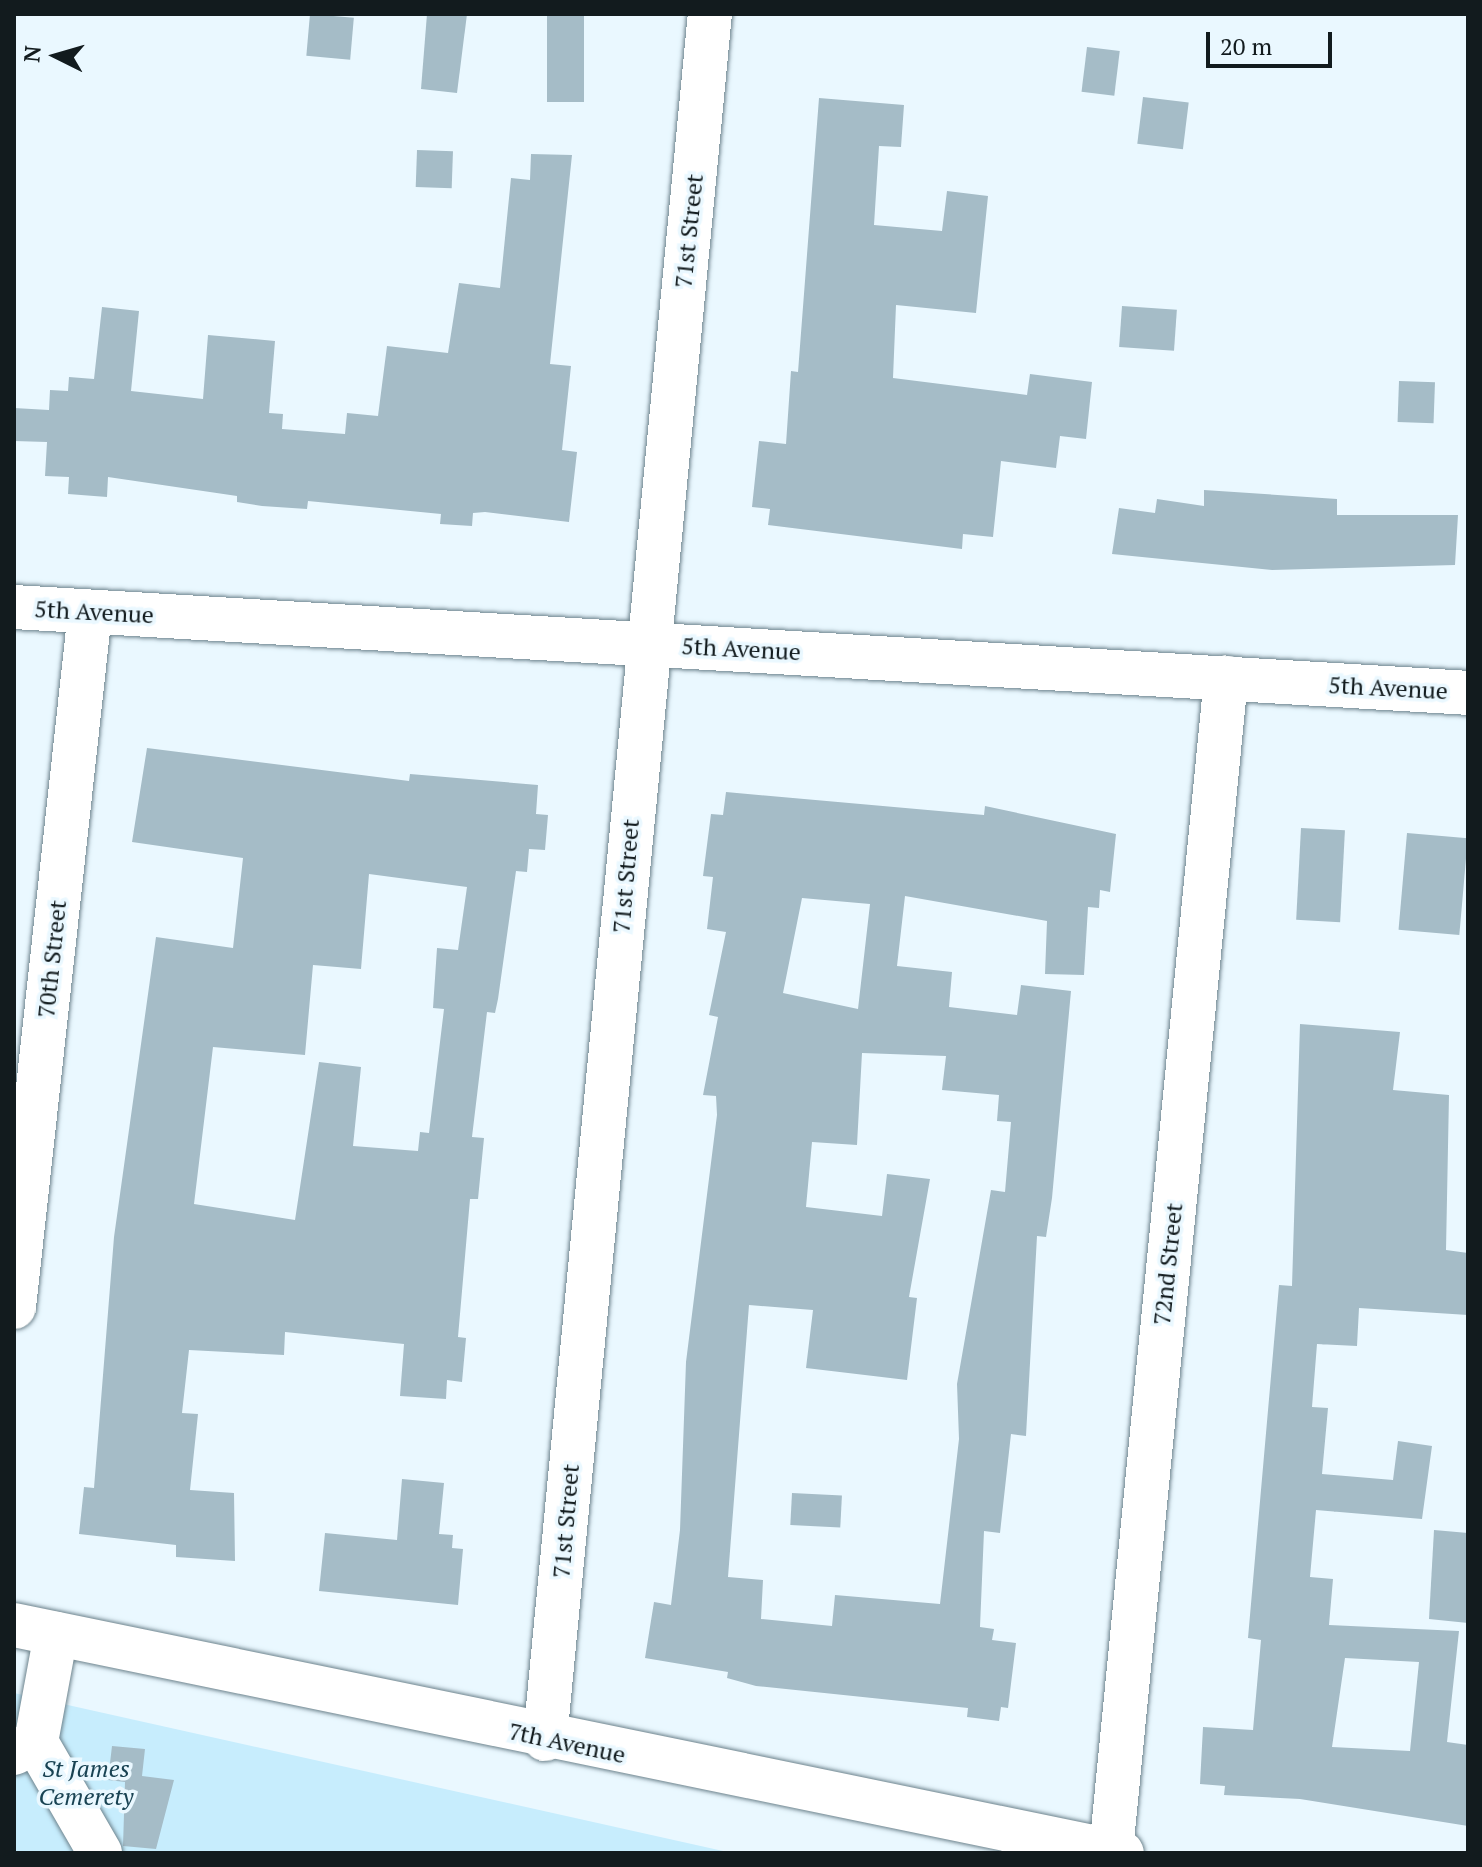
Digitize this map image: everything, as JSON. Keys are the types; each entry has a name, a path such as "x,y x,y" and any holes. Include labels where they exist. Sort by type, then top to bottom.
{"street":[{"name":"71st Street","path":"545,1739 710,14"},
{"name":"5th Avenue","path":"14,607 1468,693"},
{"name":"70th Street","path":"14,1307 90,612"},
{"name":"72nd Street","path":"1116,1852 1226,678"},
{"name":"7th Avenue","path":"14,1625 545,1739 1116,1852"},
{"path":"56,1634 25,1748 100,1853"}],"green space":[{"name":"St James Cemerety","path":"14,1693 732,1853 14,1853"}],"building":[{"path":"310,14 354,18 350,60 306,56"},
{"path":"427,14 467,14 457,93 421,89"},
{"path":"547,14 584,14 584,102 547,102"},
{"path":"1087,47 1120,51 1114,96 1082,92"},
{"path":"1143,97 1189,103 1183,149 1137,144"},
{"path":"819,98 904,105 901,147 879,146 874,225 942,231 947,191 988,196 976,313 896,305 893,378 1027,395 1030,374 1092,382 1086,439 1060,436 1056,468 1001,461 993,537 963,534 962,549 768,525 770,509 752,507 759,441 786,444 791,371 798,372"},
{"path":"417,150 453,151 452,188 416,187"},
{"path":"531,154 572,155 550,364 571,366 562,450 577,452 569,522 485,512 473,513 472,526 440,524 441,514 308,501 307,509 262,506 237,502 237,496 108,477 107,497 68,494 69,477 45,476 47,442 14,441 14,408 49,410 50,390 68,391 69,377 94,379 102,307 139,311 131,391 203,399 208,335 275,341 269,413 283,414 282,429 345,434 347,413 378,416 387,346 448,353 459,283 500,288 511,178 530,180"},
{"path":"1122,306 1177,310 1174,351 1119,347"},
{"path":"1399,381 1435,382 1434,423 1398,422"},
{"path":"1204,490 1337,499 1337,515 1458,515 1455,565 1272,570 1112,554 1119,508 1155,513 1157,499 1204,506"},
{"path":"147,748 409,781 410,774 538,785 536,814 548,815 545,850 529,849 527,872 516,871 498,999 495,1013 487,1012 472,1137 484,1138 478,1199 470,1199 458,1337 466,1338 462,1382 447,1380 446,1399 400,1396 404,1344 285,1332 284,1355 189,1350 182,1413 198,1414 190,1490 234,1493 235,1561 176,1557 176,1545 79,1534 84,1487 94,1488 114,1237 156,937 233,948 243,858 132,842","holes":["369,874 467,887 458,950 437,948 433,1008 444,1009 429,1133 420,1132 418,1151 353,1146 361,1067 319,1062 295,1220 194,1204 213,1047 305,1055 313,965 361,969"]},
{"path":"726,792 984,815 985,806 1116,834 1110,892 1100,890 1099,908 1088,907 1084,975 1045,974 1047,921 905,896 897,966 952,972 949,1007 1017,1015 1021,985 1071,991 1052,1198 1046,1237 1037,1236 1026,1436 1011,1434 1000,1533 984,1531 980,1627 994,1629 992,1640 1016,1643 1008,1708 1001,1707 999,1721 967,1717 968,1708 756,1686 727,1678 728,1672 645,1658 654,1602 671,1605 680,1530 686,1362 717,1115 716,1096 703,1095 718,1017 709,1015 726,932 707,929 713,877 703,876 711,814 723,815","holes":["802,898 870,904 858,1009 783,993","862,1053 946,1056 942,1090 999,1095 997,1121 1011,1122 1005,1192 991,1190 957,1384 959,1439 940,1604 835,1595 832,1626 761,1619 763,1580 728,1577 749,1305 813,1310 806,1368 907,1380 917,1298 909,1297 930,1179 887,1174 882,1216 806,1207 812,1142 857,1145"]},
{"path":"1301,828 1345,830 1340,922 1296,920"},
{"path":"1407,833 1468,838 1459,935 1399,930"},
{"path":"1300,1024 1400,1032 1393,1090 1449,1095 1446,1250 1468,1253 1468,1315 1359,1308 1357,1346 1317,1344 1312,1407 1328,1408 1322,1474 1393,1480 1398,1441 1432,1446 1422,1519 1316,1510 1310,1577 1333,1579 1329,1625 1459,1631 1447,1742 1468,1745 1468,1826 1300,1799 1224,1795 1225,1786 1200,1784 1203,1727 1253,1730 1261,1640 1248,1638 1279,1285 1292,1286","holes":["1345,1658 1419,1662 1410,1751 1332,1747"]},
{"path":"402,1479 444,1483 439,1534 453,1535 452,1548 463,1549 458,1605 319,1591 325,1533 397,1540"},
{"path":"792,1493 842,1496 840,1528 790,1525"},
{"path":"1434,1530 1468,1533 1468,1623 1429,1619"},
{"path":"112,1746 145,1749 142,1776 174,1780 156,1849 123,1846 125,1782 108,1780"}]}
